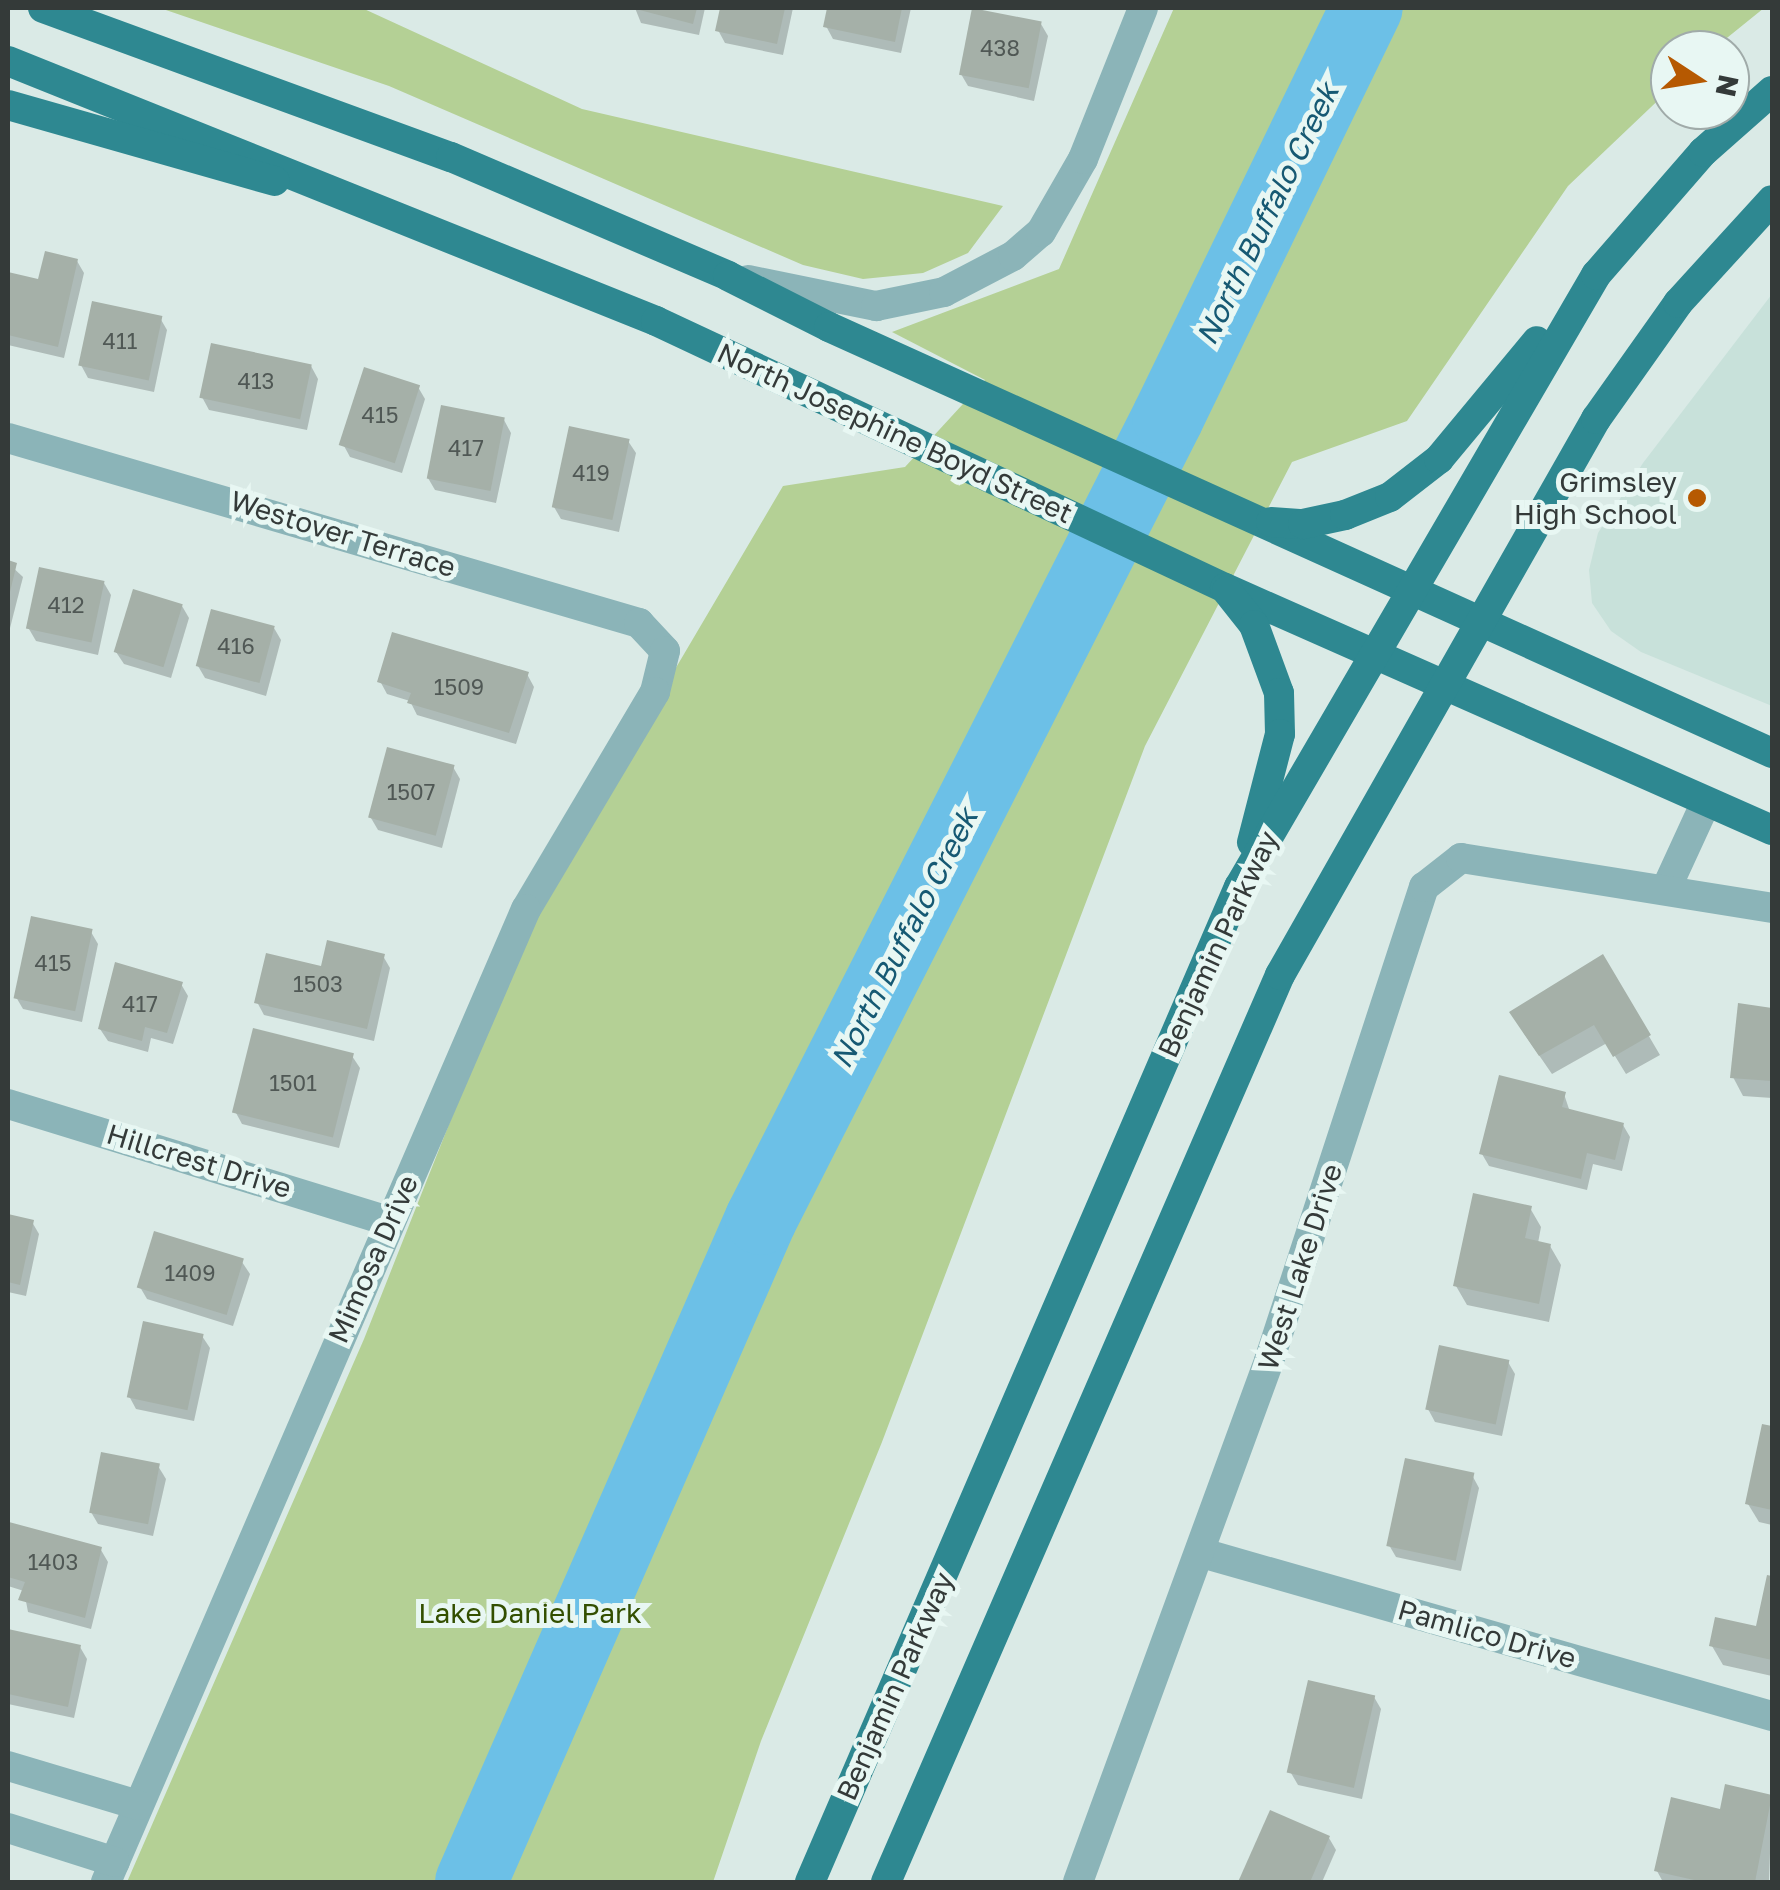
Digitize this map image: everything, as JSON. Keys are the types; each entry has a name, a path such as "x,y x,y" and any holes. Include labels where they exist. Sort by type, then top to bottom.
{"main road":[{"path":"43,8 451,157 728,276 1011,410 1772,752"},
{"name":"North Josephine Boyd Street","path":"8,62 378,206 656,321 1225,588 1772,830"},
{"name":"Benjamin Parkway","path":"810,1882 1240,887 1596,275 1703,152 1772,92"},
{"path":"8,106 168,156 378,206"},
{"path":"886,1882 1280,975 1447,688 1596,419 1678,303 1772,200"},
{"path":"1254,520 1303,524 1390,496 1438,458 1596,275"},
{"path":"1225,588 1254,625 1279,693 1280,734 1240,887"}],"street":[{"path":"728,276 876,306 944,292 1013,256 1042,232 1084,159 1143,8"},
{"name":"Westover Terrace","path":"8,438 640,623 665,651"},
{"name":"Mimosa Drive","path":"110,1872 526,909 655,692 665,651"},
{"path":"1666,889 1706,802"},
{"name":"West Lake Drive","path":"1078,1882 1202,1553 1424,887 1461,858 1772,908"},
{"name":"Hillcrest Drive","path":"8,1104 390,1221"},
{"name":"Pamlico Drive","path":"1202,1553 1772,1716"},
{"path":"8,1766 138,1805"},
{"path":"8,1828 110,1872"}],"shaded area":[{"name":"Grimsley High School","path":"1772,294 1772,706 1641,652 1611,631 1592,603 1589,570 1598,533 1643,463"}],"green space":[{"path":"160,8 362,8 582,109 1003,206 968,253 923,273 863,279 803,265 389,86"},
{"name":"Lake Daniel Park","path":"1174,8 1764,8 1737,30 1650,30 1650,108 1568,186 1407,421 1292,462 1145,746 882,1442 761,1741 713,1882 127,1882 364,1339 535,907 783,486 905,467 985,380 892,332 1059,269"}],"building":[{"path":"632,8 697,8 693,24"},
{"path":"720,8 785,8 777,44 715,31"},
{"path":"827,8 902,8 895,42 823,27"},
{"path":"972,8 1042,22 1029,88 959,75"},
{"path":"45,251 78,259 58,347 8,335 8,272 38,279"},
{"path":"92,301 162,316 149,381 78,366"},
{"path":"211,343 312,364 300,419 199,398"},
{"path":"364,367 420,385 395,463 339,445"},
{"path":"441,405 505,417 490,491 427,479"},
{"path":"569,426 630,439 612,520 552,507"},
{"path":"8,560 17,563 9,596 8,596"},
{"path":"39,567 105,581 91,643 26,629"},
{"path":"133,589 183,604 163,667 114,652"},
{"path":"211,609 275,626 259,683 196,666"},
{"path":"392,632 529,672 509,733 407,703 411,693 377,682"},
{"path":"387,747 455,765 436,836 368,818"},
{"path":"31,916 93,929 75,1011 14,998"},
{"path":"327,940 385,954 367,1029 254,1003 266,953 321,966"},
{"path":"1603,954 1651,1035 1613,1057 1594,1025 1539,1056 1509,1012"},
{"path":"115,962 183,982 167,1033 145,1027 142,1041 98,1029"},
{"path":"1738,1003 1772,1008 1772,1081 1730,1078"},
{"path":"253,1028 354,1053 333,1138 232,1112"},
{"path":"1499,1075 1566,1092 1562,1107 1624,1123 1615,1160 1587,1153 1581,1179 1479,1154"},
{"path":"1473,1193 1532,1206 1525,1238 1551,1244 1539,1304 1453,1286"},
{"path":"8,1214 34,1220 20,1285 8,1282"},
{"path":"154,1231 244,1258 227,1315 137,1287"},
{"path":"143,1321 204,1334 187,1410 127,1397"},
{"path":"1439,1345 1509,1360 1496,1425 1425,1410"},
{"path":"1762,1424 1772,1426 1772,1510 1745,1504"},
{"path":"101,1452 160,1463 148,1524 89,1513"},
{"path":"1405,1458 1474,1473 1456,1561 1386,1546"},
{"path":"9,1522 102,1547 85,1618 18,1600 25,1582 8,1577"},
{"path":"1767,1575 1772,1576 1772,1660 1709,1646 1715,1617 1756,1626"},
{"path":"8,1629 81,1645 68,1707 8,1694"},
{"path":"1308,1680 1375,1696 1354,1788 1287,1773"},
{"path":"1725,1784 1772,1795 1755,1882 1703,1882 1654,1871 1671,1797 1720,1809"},
{"path":"1270,1810 1330,1836 1310,1882 1238,1882"}],"waterway":[{"name":"North Buffalo Creek","path":"471,1882 761,1219 1168,417 1367,8"}],"place":[{"name":"Grimsley High School","path":"1697,498"}]}
